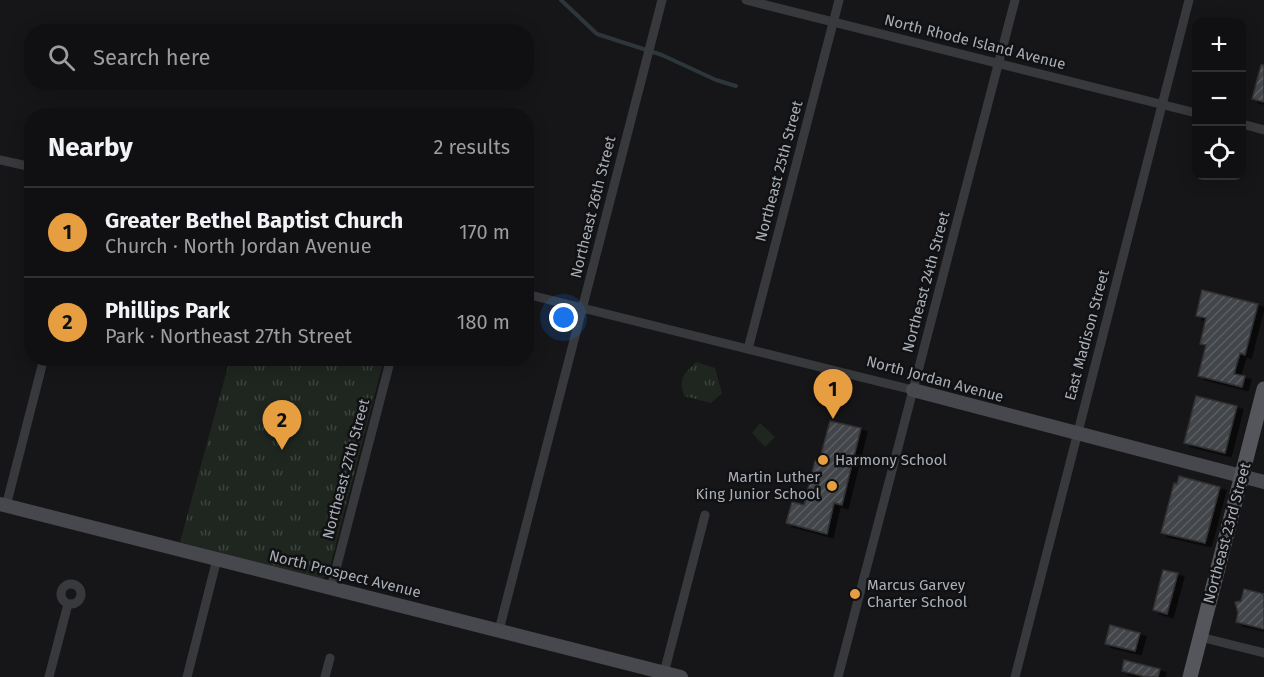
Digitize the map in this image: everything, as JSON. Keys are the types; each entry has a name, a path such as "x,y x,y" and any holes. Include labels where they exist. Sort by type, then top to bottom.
{"main road":[{"name":"Northeast 23rd Street","path":"1190,677 1264,389"}],"street":[{"name":"Northeast 26th Street","path":"499,630 662,0"},
{"name":"North Rhode Island Avenue","path":"746,0 1192,112"},
{"name":"Northeast 25th Street","path":"748,349 839,0"},
{"name":"Northeast 24th Street","path":"838,677 1015,0"},
{"name":"East Madison Street","path":"1015,677 1189,0"},
{"path":"1246,125 1264,130"},
{"path":"0,160 24,165"},
{"name":"North Jordan Avenue","path":"534,296 912,390 1264,482"},
{"path":"3,505 42,366"},
{"name":"Northeast 27th Street","path":"331,588 389,366"},
{"name":"North Prospect Avenue","path":"3,505 681,677"},
{"path":"664,672 705,514"},
{"path":"188,677 217,559"},
{"path":"49,677 68,604"},
{"path":"1200,637 1264,653"},
{"path":"325,677 330,658"}],"green space":[{"path":"696,362 715,368 722,393 711,403 684,396 683,377"},
{"path":"228,366 382,366 326,577 321,579 180,542"},
{"path":"760,423 775,437 765,447 752,433"}],"building":[{"path":"1261,65 1264,65 1264,102 1252,99"},
{"path":"1202,290 1258,304 1245,355 1240,353 1234,374 1245,376 1242,387 1198,376 1206,345 1200,344 1206,318 1196,316"},
{"path":"1196,396 1237,406 1225,453 1184,443"},
{"path":"830,421 861,428 842,505 834,503 827,534 786,523 792,502 804,505 815,461 819,462"},
{"path":"1179,476 1220,487 1205,543 1161,533 1174,483 1177,484"},
{"path":"1163,570 1178,573 1167,614 1153,610"},
{"path":"1244,589 1264,594 1264,629 1236,622 1238,613 1235,602 1241,601"},
{"path":"1110,625 1140,633 1135,651 1105,644"},
{"path":"1124,660 1160,669 1158,677 1146,677 1122,671"}],"waterway":[{"path":"561,0 597,34 662,55 716,80 736,86"}],"place":[{"name":"Greater Bethel Baptist Church","path":"833,419"},
{"name":"Phillips Park","path":"282,450"},
{"name":"Harmony School","path":"823,460"},
{"name":"Martin Luther King Junior School","path":"832,486"},
{"name":"Marcus Garvey Charter School","path":"855,594"}]}
